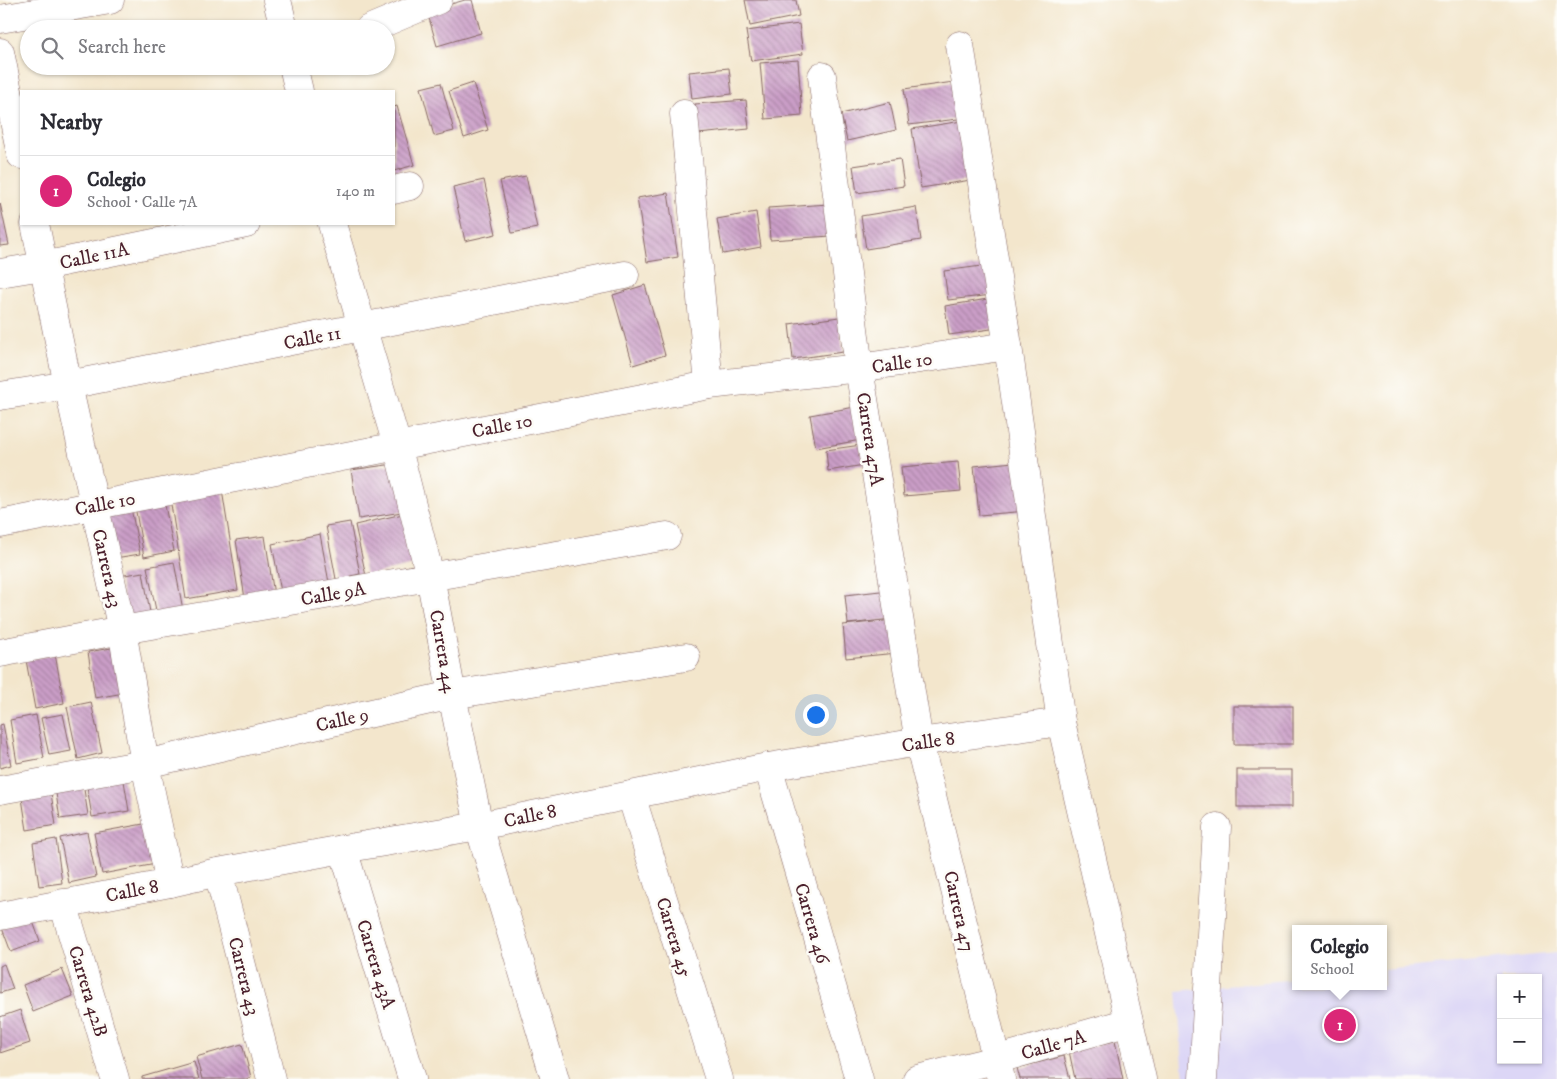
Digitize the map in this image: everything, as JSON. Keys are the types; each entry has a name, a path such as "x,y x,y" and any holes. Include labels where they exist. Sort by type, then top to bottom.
{"street":[{"path":"0,19 110,0"},
{"path":"278,0 282,20"},
{"path":"390,20 438,0"},
{"path":"960,45 1008,346 1061,722 1142,1079"},
{"path":"0,52 15,146"},
{"name":"Carrera 47A","path":"822,76 859,368 919,742"},
{"path":"684,114 709,386"},
{"name":"Carrera 43","path":"35,225 122,630 144,764 170,883"},
{"name":"Calle 11A","path":"0,273 43,266 241,225"},
{"name":"Carrera 44","path":"332,225 397,446 430,576 479,826 555,1079"},
{"name":"Calle 11","path":"0,396 68,385 625,275"},
{"name":"Calle 10","path":"0,524 709,386 859,368 1008,346"},
{"name":"Calle 9A","path":"0,653 122,630 667,536"},
{"name":"Calle 9","path":"0,790 144,764 452,695 686,657"},
{"name":"Calle 8","path":"0,916 218,872 479,826 768,767 919,742 1061,722"},
{"name":"Carrera 47","path":"919,742 998,1070"},
{"name":"Carrera 46","path":"768,767 859,1079"},
{"name":"Carrera 45","path":"631,795 719,1079"},
{"path":"1203,1079 1217,827"},
{"name":"Carrera 43A","path":"343,849 412,1079"},
{"name":"Carrera 43","path":"218,872 272,1079"},
{"name":"Carrera 42B","path":"63,903 115,1079"},
{"name":"Calle 7A","path":"917,1079 998,1070 1129,1022"}],"shaded area":[{"path":"1557,953 1557,1079 1184,1079 1177,991 1292,979 1292,990 1387,990 1387,970"}],"building":[{"path":"465,0 472,0 481,33 437,46 427,11"},
{"path":"745,0 796,0 799,16 750,26"},
{"path":"799,24 803,54 751,61 746,31"},
{"path":"798,60 802,116 765,119 760,63"},
{"path":"729,68 732,94 692,99 689,72"},
{"path":"961,81 966,118 909,125 904,89"},
{"path":"441,83 454,131 434,136 421,88"},
{"path":"473,83 488,130 464,138 449,91"},
{"path":"746,100 749,129 698,134 695,104"},
{"path":"890,102 896,130 847,141 841,114"},
{"path":"397,106 414,165 395,171 395,107"},
{"path":"968,120 977,179 921,188 912,129"},
{"path":"900,159 904,186 857,193 853,166"},
{"path":"526,176 537,228 512,233 500,181"},
{"path":"484,180 496,234 465,241 453,187"},
{"path":"668,193 678,257 647,262 637,198"},
{"path":"0,203 9,245 0,246"},
{"path":"829,204 831,236 770,240 768,208"},
{"path":"916,207 921,240 866,249 861,216"},
{"path":"756,212 761,247 723,254 717,219"},
{"path":"989,265 992,295 948,300 944,271"},
{"path":"645,285 665,355 633,365 613,295"},
{"path":"994,298 998,328 949,335 945,306"},
{"path":"839,317 843,352 793,359 789,324"},
{"path":"855,407 861,440 816,448 810,415"},
{"path":"861,445 864,465 828,471 826,450"},
{"path":"1023,461 1028,511 979,515 974,466"},
{"path":"958,462 961,491 904,496 901,467"},
{"path":"401,463 408,511 359,519 351,470"},
{"path":"222,490 238,590 186,599 170,498"},
{"path":"164,500 174,551 144,557 135,506"},
{"path":"131,508 140,554 115,558 107,513"},
{"path":"407,513 418,564 366,576 355,525"},
{"path":"350,522 360,574 336,579 326,526"},
{"path":"320,534 330,588 282,597 272,544"},
{"path":"265,536 274,595 245,599 236,540"},
{"path":"174,562 183,610 157,615 147,567"},
{"path":"143,572 151,618 128,622 119,576"},
{"path":"889,590 892,619 848,624 845,595"},
{"path":"894,620 897,653 846,658 843,625"},
{"path":"117,647 124,693 95,698 88,652"},
{"path":"55,654 64,703 35,709 26,660"},
{"path":"91,702 102,753 78,759 67,707"},
{"path":"1234,706 1293,706 1293,744 1234,744"},
{"path":"63,714 71,751 49,755 41,718"},
{"path":"36,715 44,758 17,763 10,720"},
{"path":"3,724 11,765 0,768 0,725"},
{"path":"1237,770 1292,770 1292,807 1237,807"},
{"path":"123,775 129,811 92,817 86,780"},
{"path":"83,783 88,815 60,819 55,787"},
{"path":"50,787 56,825 27,830 21,792"},
{"path":"149,823 156,864 102,874 94,833"},
{"path":"87,832 96,877 69,883 60,838"},
{"path":"56,839 62,883 39,886 33,843"},
{"path":"31,916 40,941 11,952 2,928"},
{"path":"4,964 13,989 0,993 0,966"},
{"path":"62,969 73,996 33,1012 23,985"},
{"path":"20,1010 30,1043 0,1053 0,1017"},
{"path":"1115,1041 1123,1079 1075,1079 1069,1051"},
{"path":"242,1044 251,1077 246,1079 202,1079 196,1057"},
{"path":"1064,1056 1070,1079 1020,1079 1017,1068"},
{"path":"194,1062 199,1079 142,1079 142,1077"}],"place":[{"name":"Colegio","path":"1340,1025"}]}
